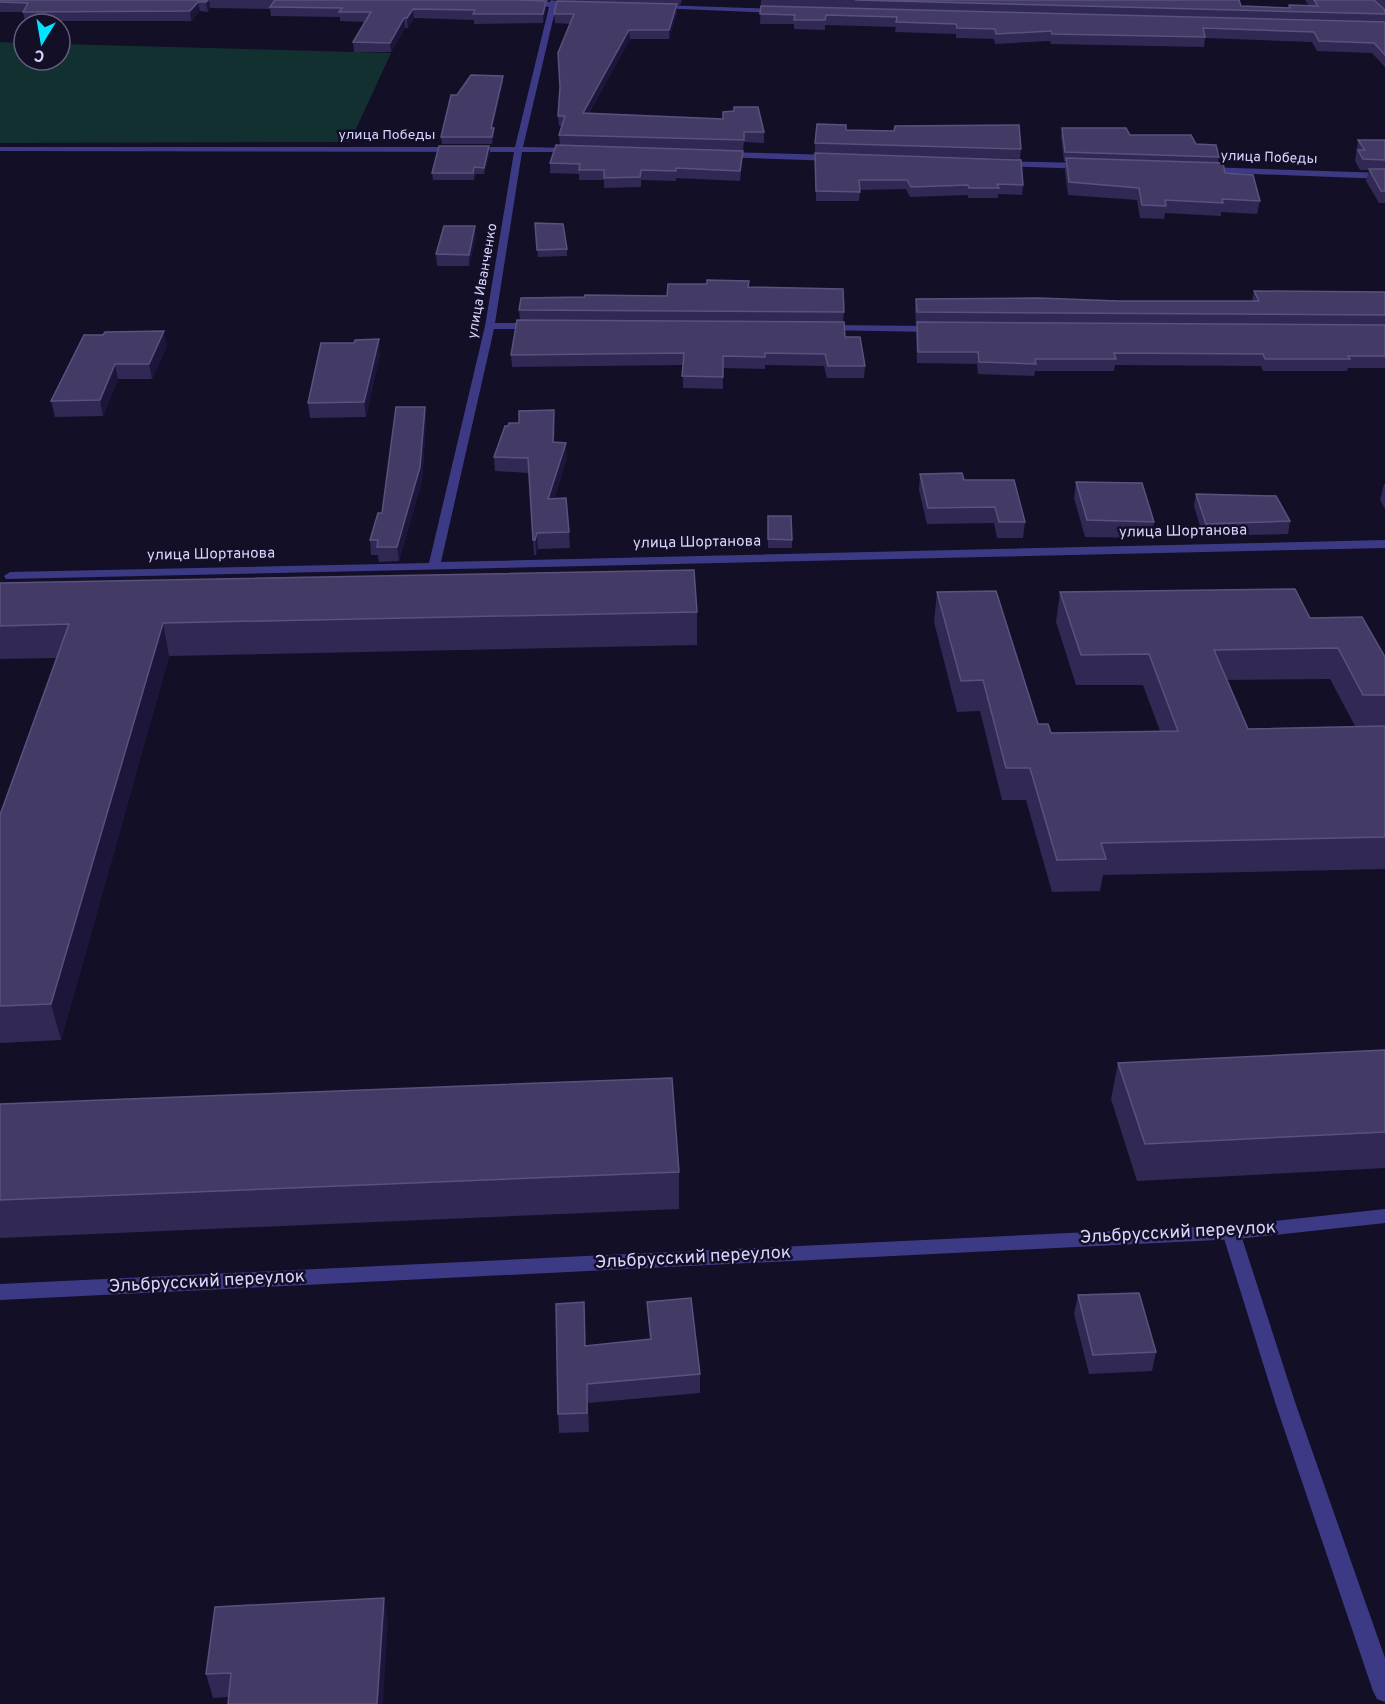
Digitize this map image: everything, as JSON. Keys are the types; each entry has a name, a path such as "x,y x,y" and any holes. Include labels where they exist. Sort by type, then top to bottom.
{"street":[{"path":"518,3 553,2 588,5"},
{"name":"улица Иванченко","path":"434,566 490,326 519,148 553,2"},
{"path":"648,7 790,11"},
{"name":"улица Победы","path":"0,149 519,148 579,150"},
{"path":"709,154 840,158"},
{"path":"994,163 1100,167"},
{"name":"улица Победы","path":"1195,170 1385,176"},
{"path":"490,326 550,326"},
{"path":"812,328 944,329"},
{"name":"улица Шортанова","path":"10,576 1385,544"},
{"name":"Эльбрусский переулок","path":"0,1292 1231,1232 1385,1216"},
{"path":"1231,1232 1286,1405 1385,1691"}],"green space":[{"path":"0,42 12,42 12,72 72,72 72,44 391,53 350,142 0,143"}],"building":[{"path":"0,0 208,0 198,2 190,11 23,12 28,3 0,2"},
{"path":"275,0 546,1 543,14 473,14 475,10 413,9 407,18 404,18 390,43 353,42 371,12 339,12 342,8 270,7"},
{"path":"855,0 1239,0 1241,6 1290,8 1289,5 1318,6 1314,0 1374,0 1385,10 1385,14"},
{"path":"557,1 677,4 669,30 629,30 583,113 723,119 723,112 734,111 734,107 758,107 764,132 744,132 744,140 559,135 565,116 558,116 560,87 558,53 574,14 554,14"},
{"path":"761,6 1385,22 1385,55 1374,43 1319,41 1314,32 1203,28 1205,37 1052,34 1051,31 996,34 995,29 957,28 956,24 896,22 897,17 826,15 825,20 794,20 795,15 760,14"},
{"path":"471,75 503,76 491,128 494,128 492,137 441,137 451,95 457,95"},
{"path":"817,124 846,125 846,130 894,131 895,126 1019,125 1021,149 815,143"},
{"path":"1062,128 1126,128 1130,135 1191,135 1196,144 1216,145 1219,157 1065,152"},
{"path":"1358,140 1385,140 1385,160 1363,159 1358,150 1365,150"},
{"path":"556,145 743,151 740,171 676,168 676,171 641,170 640,177 604,178 604,170 579,170 580,164 550,163"},
{"path":"439,146 489,146 484,168 474,167 473,173 432,173"},
{"path":"815,153 1021,160 1023,185 997,184 999,188 969,188 968,185 911,187 907,180 859,180 860,192 816,191"},
{"path":"1066,158 1223,163 1225,173 1253,175 1260,201 1222,199 1223,203 1165,200 1166,206 1142,205 1139,188 1069,182"},
{"path":"1369,169 1385,169 1385,191 1381,191"},
{"path":"535,223 563,224 567,249 537,250"},
{"path":"444,226 475,226 469,255 436,254"},
{"path":"707,280 749,281 748,287 843,289 844,312 519,310 521,298 584,297 585,295 667,296 668,284 707,284"},
{"path":"1254,291 1385,292 1385,315 917,312 916,299 1259,301"},
{"path":"517,320 844,322 845,337 860,337 865,366 828,366 825,354 765,353 765,357 723,356 723,377 682,376 684,353 511,355"},
{"path":"917,322 1385,325 1385,356 1348,356 1350,359 1265,359 1263,354 1114,353 1116,359 1035,359 1036,364 979,362 978,352 918,352"},
{"path":"164,331 149,364 115,364 100,400 51,401 84,335 103,335 105,332"},
{"path":"379,339 364,402 308,403 321,343 354,343 355,340"},
{"path":"396,407 425,407 420,467 397,547 377,547 378,540 370,540 378,513 382,513"},
{"path":"554,410 553,442 566,443 548,499 566,498 569,532 537,533 533,540 528,458 494,457 505,426 509,423 519,423 519,411"},
{"path":"962,473 964,480 1014,480 1025,522 999,522 995,507 928,508 920,474"},
{"path":"1076,482 1142,483 1154,522 1087,520"},
{"path":"1196,494 1276,496 1290,521 1206,524"},
{"path":"768,516 791,516 792,540 768,539"},
{"path":"694,570 697,612 163,623 51,1004 0,1006 0,815 69,624 0,626 0,583"},
{"path":"1295,589 1310,618 1362,617 1385,657 1385,695 1363,695 1338,648 1214,650 1248,729 1385,726 1385,837 1101,843 1106,859 1057,860 1030,768 1006,768 983,680 961,681 937,592 996,591 1038,724 1048,724 1051,733 1178,731 1149,654 1081,655 1060,592"},
{"path":"1385,1050 1385,1132 1145,1144 1118,1063"},
{"path":"672,1078 679,1172 0,1200 0,1104"},
{"path":"1139,1293 1156,1352 1093,1355 1078,1295"},
{"path":"691,1298 700,1374 587,1384 587,1413 558,1414 556,1304 584,1302 585,1346 651,1339 647,1302"},
{"path":"384,1598 377,1704 228,1704 231,1673 206,1674 215,1607"}]}
